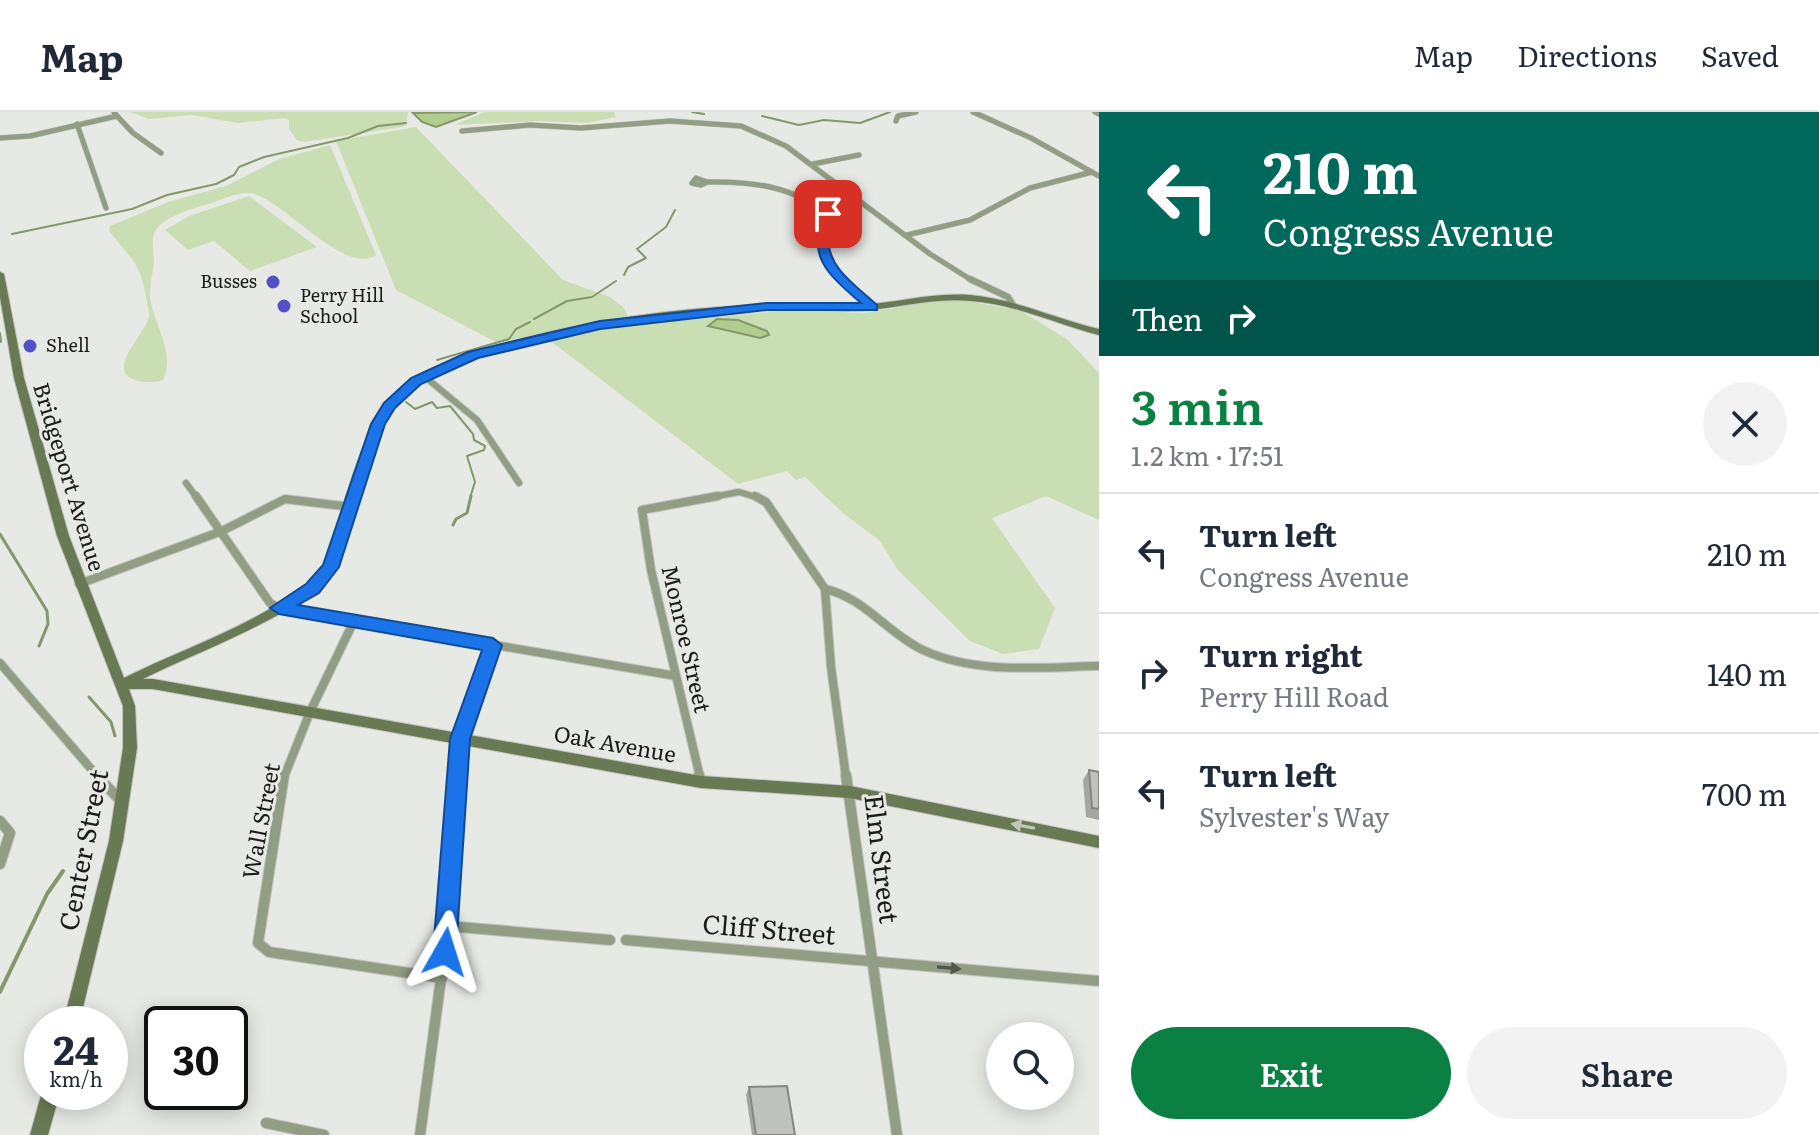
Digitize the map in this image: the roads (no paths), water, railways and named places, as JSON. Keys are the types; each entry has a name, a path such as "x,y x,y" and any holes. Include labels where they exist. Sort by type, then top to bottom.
{"street":[{"path":"896,121 898,116 916,112"},
{"path":"973,112 1031,138 1099,176"},
{"path":"0,138 22,137 116,114 133,133 161,153"},
{"path":"462,131 530,125 581,128 670,121 727,123 758,132 813,164 965,276 1008,297 1013,305"},
{"path":"77,124 106,208"},
{"path":"813,164 859,155"},
{"path":"907,235 970,220 1030,188 1092,172"},
{"path":"707,182 746,183 808,198 830,217 823,238 825,258 838,275 873,307"},
{"name":"Bridgeport Avenue","path":"0,274 19,378 79,584 123,684"},
{"path":"123,684 279,608 312,588 326,574 384,414 398,395 424,376 473,355 600,325 767,307 873,307 944,297 1013,305 1099,332"},
{"path":"424,376 477,420 519,483"},
{"path":"186,483 270,603 279,608 676,676"},
{"name":"Monroe Street","path":"701,782 641,514 648,507 739,492 760,497 825,589"},
{"path":"79,584 222,531 285,499 351,507"},
{"path":"825,589 842,592 914,646 950,660 1007,666 1099,666"},
{"name":"Elm Street","path":"825,589 831,667 897,1135"},
{"name":"Wall Street","path":"353,623 284,775 258,943 269,952 442,978"},
{"path":"420,1135 448,926 460,739 493,645"},
{"path":"0,663 70,747 121,801"},
{"name":"Oak Avenue","path":"123,684 153,684 701,782 850,792 1099,842"},
{"name":"Center Street","path":"76,1006 107,886 131,736 129,706 123,684"},
{"path":"0,821 10,833 0,864"},
{"path":"448,926 610,940"},
{"name":"Cliff Street","path":"626,940 1099,981"},
{"path":"39,1135 46,1110"},
{"path":"266,1123 324,1135"}],"waterway":[{"path":"692,112 704,114"},
{"path":"762,116 799,125 824,120 860,123 890,112"},
{"path":"12,234 132,209 167,195 216,184 234,175 239,167 264,157 348,138 378,126 406,123"},
{"path":"624,275 628,267 646,258 637,249 666,227 675,210"},
{"path":"534,319 567,301 592,297 616,281"},
{"path":"437,360 509,339 516,329 530,322"},
{"path":"0,333 1,342"},
{"path":"406,402 415,409 432,402 437,408 450,406 473,434 474,440 485,446 484,450 467,456 475,482 470,498"},
{"path":"453,525 456,519 467,513 471,496"},
{"path":"0,534 47,611 48,624 39,646"},
{"path":"89,697 111,722 115,736"},
{"path":"0,992 47,894 63,871"}],"place":[{"name":"Busses","path":"273,282"},
{"name":"Perry Hill School","path":"284,306"},
{"name":"Shell","path":"30,346"}]}
